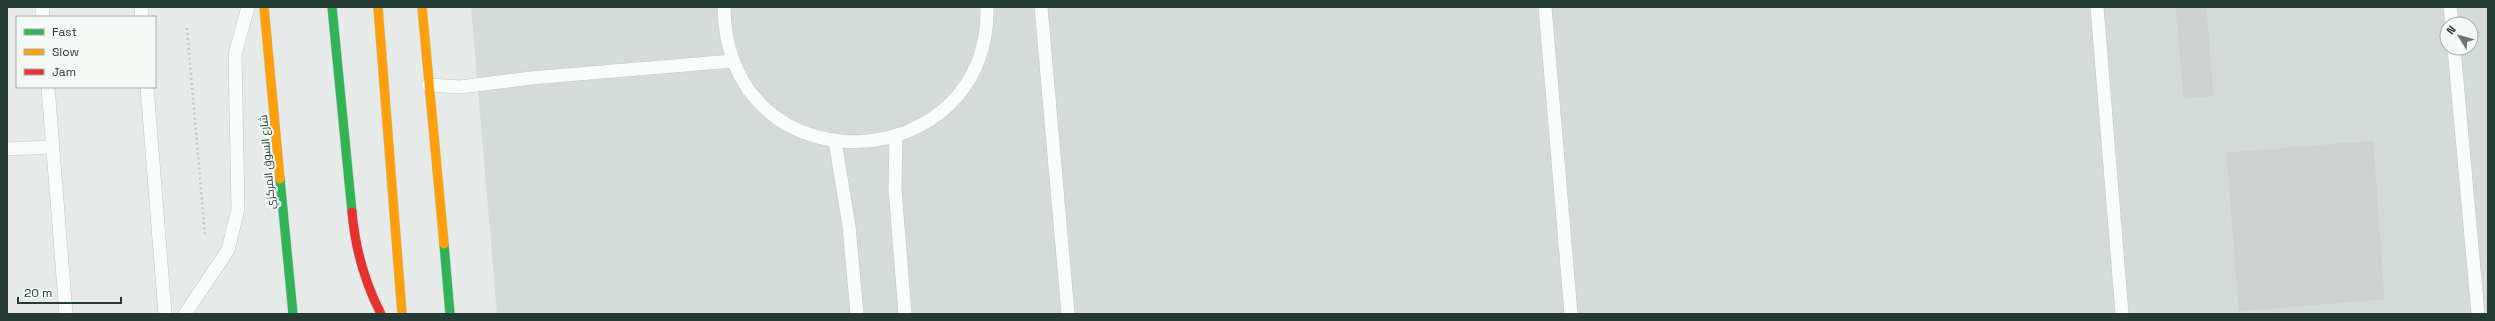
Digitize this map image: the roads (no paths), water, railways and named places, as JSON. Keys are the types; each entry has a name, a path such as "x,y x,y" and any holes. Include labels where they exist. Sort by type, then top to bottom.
{"main road":[{"name":"شارع السوق المركزي","path":"264,7 293,314"},
{"path":"332,7 354,237 373,300 381,314"},
{"path":"378,7 402,314"},
{"path":"422,7 450,314"}],"lane":[{"path":"185,314 208,277 228,250 238,209 235,54 248,7"},
{"path":"724,7 724,25 733,61 755,97 774,115 796,129 835,141 876,142 920,126 942,110 960,91 974,69 983,44 987,7"},
{"path":"1041,7 1068,314"},
{"path":"1545,7 1571,314"},
{"path":"2097,7 2122,314"},
{"path":"2455,56 2478,314"},
{"path":"428,85 460,87 531,78 733,61"},
{"path":"48,88 51,147 66,314"},
{"path":"147,88 165,314"},
{"path":"896,136 895,189 905,314"},
{"path":"835,141 849,226 857,314"},
{"path":"7,149 51,147"}]}
